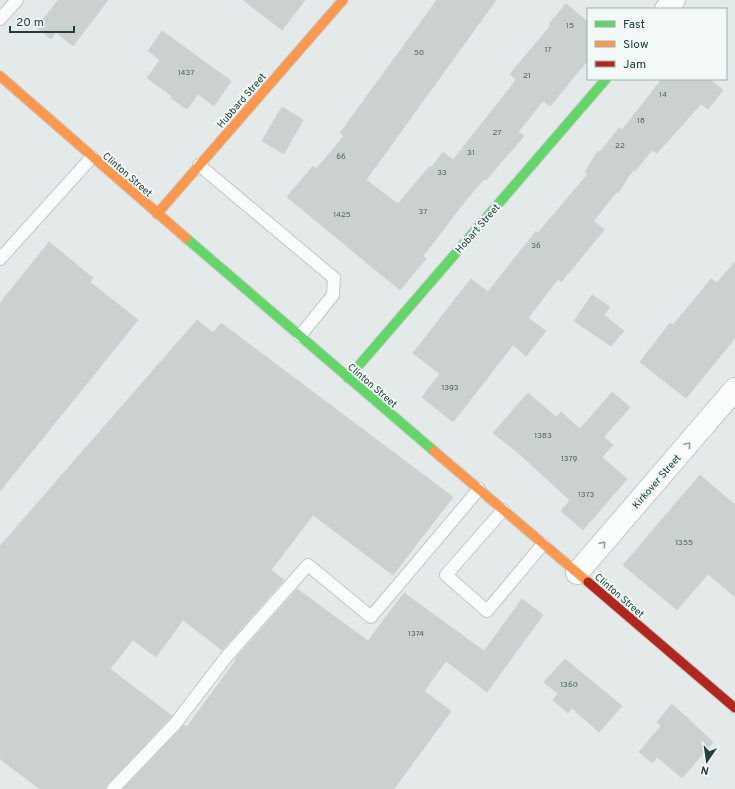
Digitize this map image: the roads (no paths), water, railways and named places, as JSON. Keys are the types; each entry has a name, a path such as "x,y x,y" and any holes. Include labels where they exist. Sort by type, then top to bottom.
{"main road":[{"name":"Hubbard Street","path":"156,214 343,0"},
{"name":"Clinton Street","path":"0,76 156,214 735,708"},
{"name":"Hobart Street","path":"348,378 605,80"}],"street":[{"path":"667,8 674,0"},
{"name":"Kirkover Street","path":"577,573 735,389"}],"lane":[{"path":"0,19 17,0"},
{"path":"0,259 92,156"},
{"path":"199,165 334,278 333,295 300,336"},
{"path":"113,789 175,724 227,656 308,565 371,617 479,489"},
{"path":"503,510 446,575 487,611 543,544"}]}
